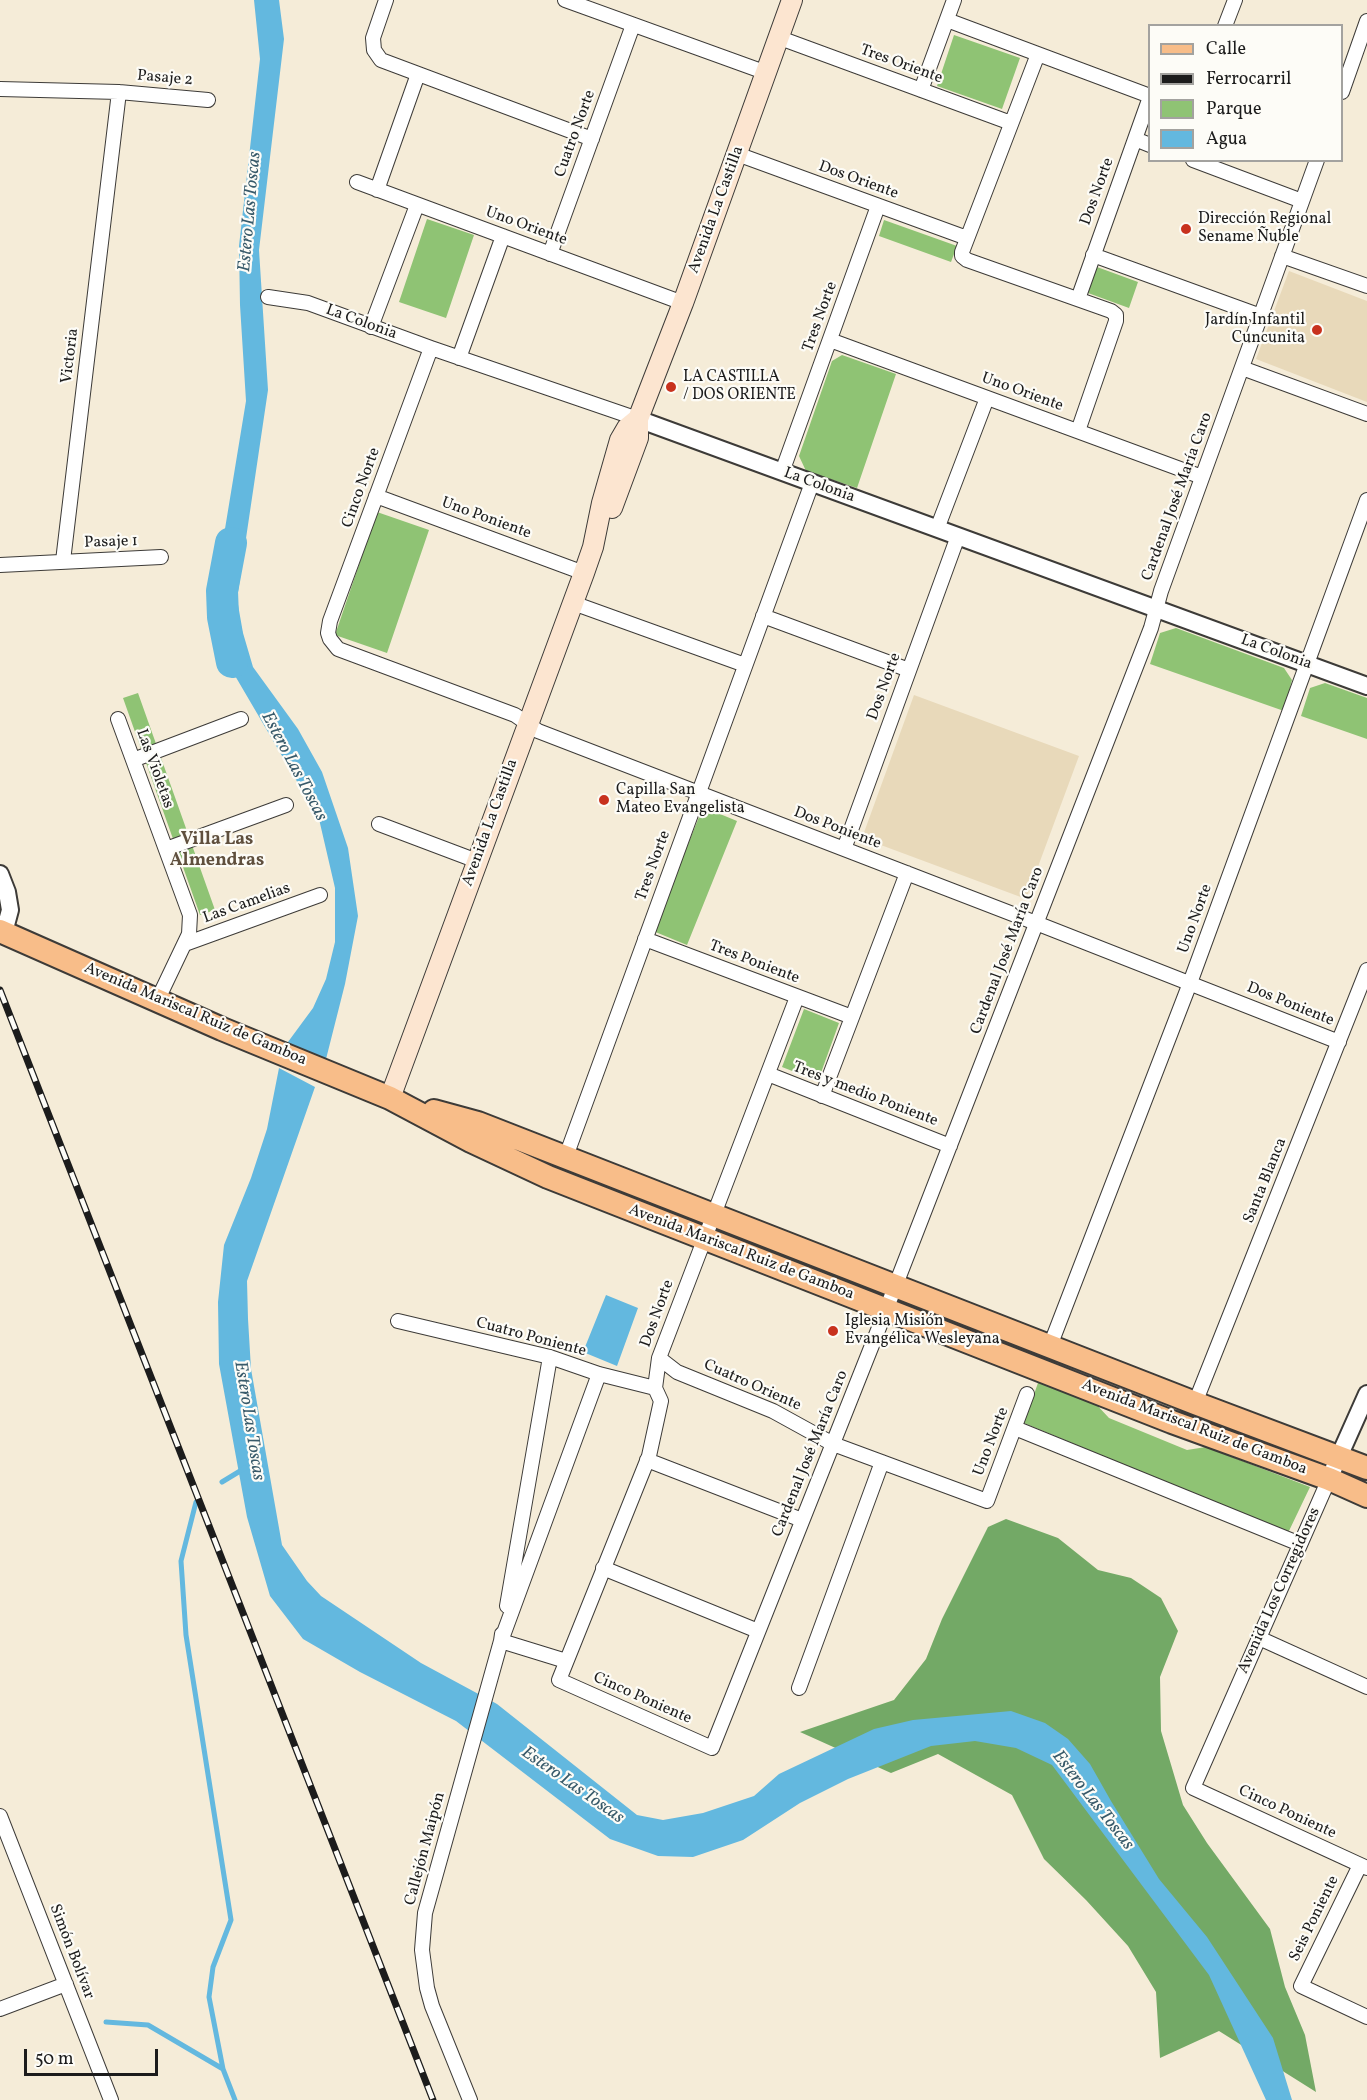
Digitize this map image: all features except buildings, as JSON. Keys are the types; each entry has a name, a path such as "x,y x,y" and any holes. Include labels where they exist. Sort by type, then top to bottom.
{"main road":[{"name":"Avenida La Castilla","path":"390,1098 593,548 608,518 636,444 639,431 638,419 683,303 792,0"},
{"name":"Avenida Mariscal Ruiz de Gamboa","path":"1,927 292,1058 390,1098 471,1141 548,1177 1172,1422 1329,1479 1367,1496"},
{"name":"Avenida Mariscal Ruiz de Gamboa","path":"390,1098 478,1123 1050,1347 1367,1468"}],"street":[{"path":"386,0 373,38 374,50 381,60 591,139"},
{"path":"565,0 767,73"},
{"path":"921,90 954,0"},
{"path":"1226,24 1235,0"},
{"path":"947,20 1148,97"},
{"path":"1343,87 1367,21"},
{"name":"Cuatro Norte","path":"550,254 633,25"},
{"name":"Tres Oriente","path":"780,38 1011,123"},
{"path":"1038,54 967,238 963,256 967,260 1112,311 1116,315 1116,321 1078,431"},
{"path":"378,190 418,74"},
{"name":"Pasaje 2","path":"0,89 119,92 208,100"},
{"name":"Victoria","path":"63,561 119,92"},
{"name":"Dos Norte","path":"1078,299 1148,100"},
{"path":"1135,139 1148,144"},
{"name":"Dos Oriente","path":"737,154 967,238"},
{"path":"1198,162 1302,201"},
{"name":"Cardenal José María Caro","path":"712,1748 896,1287 1151,628 1202,477 1316,162"},
{"name":"Uno Oriente","path":"357,182 683,303"},
{"path":"371,327 417,205"},
{"name":"Tres Norte","path":"782,472 878,206"},
{"path":"459,358 503,237"},
{"path":"1094,255 1261,316"},
{"path":"1282,256 1367,286"},
{"name":"La Colonia","path":"268,297 308,303 430,348 638,419 1367,686"},
{"name":"Uno Oriente","path":"830,340 1202,477"},
{"name":"Cinco Norte","path":"330,639 328,633 330,621 430,348"},
{"path":"1242,368 1367,414"},
{"path":"937,529 987,398"},
{"name":"Tres Norte","path":"565,1158 812,483"},
{"name":"Uno Poniente","path":"376,496 584,573"},
{"name":"Uno Norte","path":"1050,1347 1190,983 1367,500"},
{"name":"Dos Norte","path":"844,849 958,536"},
{"name":"Pasaje 1","path":"63,561 161,557"},
{"path":"0,565 63,561"},
{"path":"573,603 745,665"},
{"path":"763,616 909,670"},
{"name":"Dos Poniente","path":"330,639 338,649 516,715 538,731 1338,1042"},
{"name":"Las Violetas","path":"118,718 190,915 189,934 158,999"},
{"path":"133,760 241,719"},
{"path":"166,849 286,805"},
{"path":"378,824 477,861"},
{"path":"822,1096 907,873"},
{"path":"0,874 7,892 10,910 6,925 1,927"},
{"name":"Las Camelias","path":"185,944 320,895"},
{"name":"Tres Poniente","path":"645,939 852,1017"},
{"name":"Santa Blanca","path":"1195,1403 1367,970"},
{"name":"Dos Norte","path":"559,1680 647,1460 662,1401 656,1388 659,1358 797,997"},
{"name":"Tres y medio Poniente","path":"768,1074 950,1146"},
{"name":"Cuatro Poniente","path":"398,1321 550,1357 599,1374 656,1388"},
{"name":"Callejón Maipón","path":"501,1641 550,1357"},
{"name":"Cuatro Oriente","path":"659,1358 677,1371 773,1411 833,1444"},
{"name":"Callejón Maipón","path":"470,2100 427,1988 422,1950 425,1913 501,1641 599,1374"},
{"name":"Uno Norte","path":"882,1462 987,1500 1027,1394"},
{"name":"Avenida Los Corregidores","path":"1193,1788 1367,1394"},
{"path":"1015,1428 1300,1544"},
{"path":"799,1688 882,1462 833,1444"},
{"path":"647,1460 802,1520"},
{"path":"603,1568 758,1631"},
{"path":"1259,1638 1367,1687"},
{"path":"501,1641 566,1661"},
{"name":"Cinco Poniente","path":"559,1680 712,1748"},
{"name":"Cinco Poniente","path":"1193,1788 1363,1866"},
{"name":"Simón Bolívar","path":"0,1816 111,2100"},
{"name":"Seis Poniente","path":"1363,1866 1300,1986 1367,2017"},
{"path":"0,2008 66,1984"}],"shaded area":[{"name":"Jardín Infantil Cuncunita","path":"1289,271 1367,301 1367,402 1256,359"},
{"path":"914,695 1079,756 1026,899 862,838"}],"green space":[{"path":"954,35 1020,58 1002,109 937,86"},
{"path":"427,219 474,235 446,318 399,302"},
{"path":"884,220 957,246 951,262 879,236"},
{"path":"1097,267 1138,282 1129,308 1088,293"},
{"path":"842,355 896,374 857,488 806,471 799,456 832,361"},
{"path":"377,512 429,530 387,653 335,635"},
{"path":"1176,628 1284,668 1292,680 1284,711 1150,664 1160,633"},
{"path":"1325,683 1367,698 1367,739 1301,716 1310,688"},
{"path":"138,693 215,910 200,915 123,698"},
{"path":"703,807 737,821 687,945 653,931"},
{"path":"804,1009 839,1023 818,1081 782,1067"},
{"path":"1039,1380 1095,1403 1109,1418 1187,1450 1206,1447 1310,1487 1288,1533 1024,1423"},
{"path":"1006,1519 1058,1538 1098,1570 1131,1578 1161,1598 1178,1631 1160,1677 1161,1731 1183,1805 1207,1843 1270,1929 1285,1987 1305,2035 1316,2092 1219,2031 1160,2058 1156,1992 1128,1946 1044,1859 1012,1795 938,1754 891,1773 800,1732 894,1700 926,1659 942,1619 988,1527"}],"water":[{"path":"254,0 279,0 284,39 259,250 268,390 237,599 243,633 253,667 298,729 322,772 348,848 358,916 345,984 325,1063 285,1046 313,1008 326,979 335,942 335,888 319,819 234,674 224,636 222,547 246,401 239,246 260,59"},
{"path":"279,1068 315,1087 247,1281 251,1369 282,1545 307,1581 321,1596 421,1663 497,1704 637,1815 663,1820 703,1813 754,1796 779,1774 874,1729 913,1720 1011,1711 1045,1723 1068,1739 1090,1764 1159,1879 1207,1937 1273,2038 1292,2100 1266,2100 1209,1975 1052,1765 1016,1748 975,1741 931,1746 848,1779 800,1803 743,1840 693,1857 658,1856 610,1839 456,1721 360,1672 303,1639 270,1596 247,1517 219,1364 218,1302 224,1245 251,1178 267,1129"},
{"path":"606,1295 638,1308 617,1366 583,1352"}],"waterway":[{"name":"Estero Las Toscas","path":"231,543 222,591 223,617 232,662"},
{"path":"222,1482 245,1468"},
{"path":"196,1502 181,1561 186,1635 231,1920 213,1967 209,1997 223,2069 235,2100"},
{"path":"106,2022 148,2025 223,2069"}],"railway":[{"path":"0,990 433,2100"}],"place":[{"name":"Dirección Regional Sename Ñuble","path":"1186,229"},
{"name":"Jardín Infantil Cuncunita","path":"1317,330"},
{"name":"LA CASTILLA / DOS ORIENTE","path":"671,387"},
{"name":"Capilla San Mateo Evangelista","path":"604,800"},
{"name":"Iglesia Misión Evangélica Wesleyana","path":"833,1331"}],"district":[{"name":"Villa Las Almendras","path":"217,851"}]}
